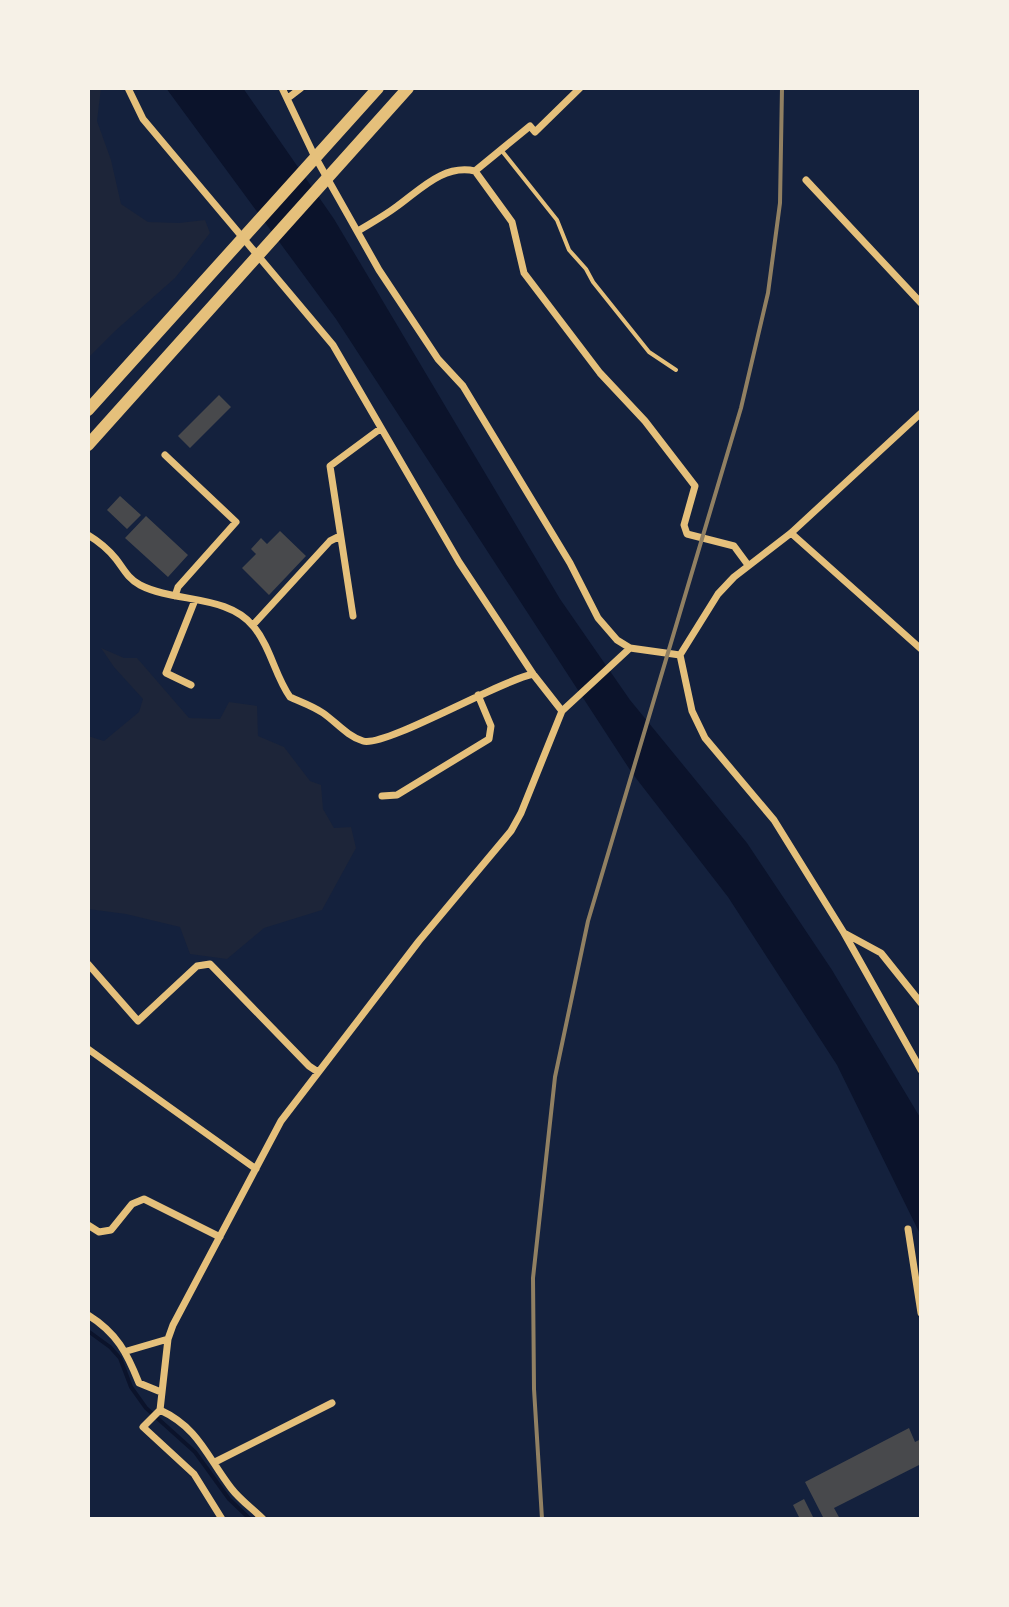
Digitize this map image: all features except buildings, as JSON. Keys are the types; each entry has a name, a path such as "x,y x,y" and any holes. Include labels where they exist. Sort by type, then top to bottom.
{"highway":[{"path":"88,410 378,88"},
{"path":"88,445 408,88"}],"street":[{"path":"128,88 143,119 333,345 459,562 533,674 562,711"},
{"path":"282,88 313,153 402,307 438,359 463,386 570,563 598,618 617,640 630,648 680,655"},
{"path":"288,98 301,88"},
{"path":"358,231 387,214 432,179 456,170 475,171 530,126 535,132 580,88"},
{"path":"475,171 512,222 518,258 524,273 600,373 645,421 695,486 684,525 687,534 734,546 748,565"},
{"path":"806,180 921,303"},
{"path":"921,413 791,533 748,565 718,594 680,655 692,711 705,738 774,820 844,933 921,1070"},
{"path":"353,616 330,466 380,429"},
{"path":"165,455 236,522 178,587 175,596"},
{"path":"791,533 921,649"},
{"path":"88,535 108,550 128,576 140,585 233,611 253,625 290,697 316,708 366,743 391,737 478,695 533,674"},
{"path":"253,625 330,541 340,536"},
{"path":"191,685 166,673 195,600"},
{"path":"222,1519 194,1474 143,1427 160,1410 168,1339 173,1325 281,1121 419,941 511,831 562,711 623,658 630,648"},
{"path":"382,796 397,795 489,739 491,726 478,695"},
{"path":"844,933 881,953 921,1003"},
{"path":"88,964 138,1021 197,966 210,964 318,1072"},
{"path":"88,1049 256,1169"},
{"path":"88,1225 99,1232 111,1230 132,1204 144,1199 220,1237"},
{"path":"908,1229 921,1313"},
{"path":"88,1315 127,1351 139,1383 161,1392"},
{"path":"127,1351 168,1339"},
{"path":"215,1462 332,1403"},
{"path":"160,1410 174,1416 199,1437 232,1490 263,1519"}],"lane":[{"path":"500,149 557,220 569,250 630,329 649,352 676,370"}],"shaded area":[{"path":"88,88 101,88 97,121 111,160 121,204 148,222 205,220 210,233 175,278 88,358"},
{"path":"166,88 243,88 334,219 560,599 630,700 747,843 832,970 921,1119 921,1236 837,1065 728,897 632,773 336,319"},
{"path":"101,648 124,658 137,658 189,718 220,719 229,702 257,706 258,736 284,747 310,781 321,785 323,809 334,828 351,827 356,848 322,910 264,928 227,959 190,954 180,927 88,909 88,736 104,741 139,712 143,699"}],"waterway":[{"path":"88,1331 120,1358 131,1387 146,1408 195,1452 229,1499 250,1519"}],"railway":[{"path":"542,1519 534,1389 533,1278 555,1077 588,921 741,408 768,293 780,203 782,88"}]}
